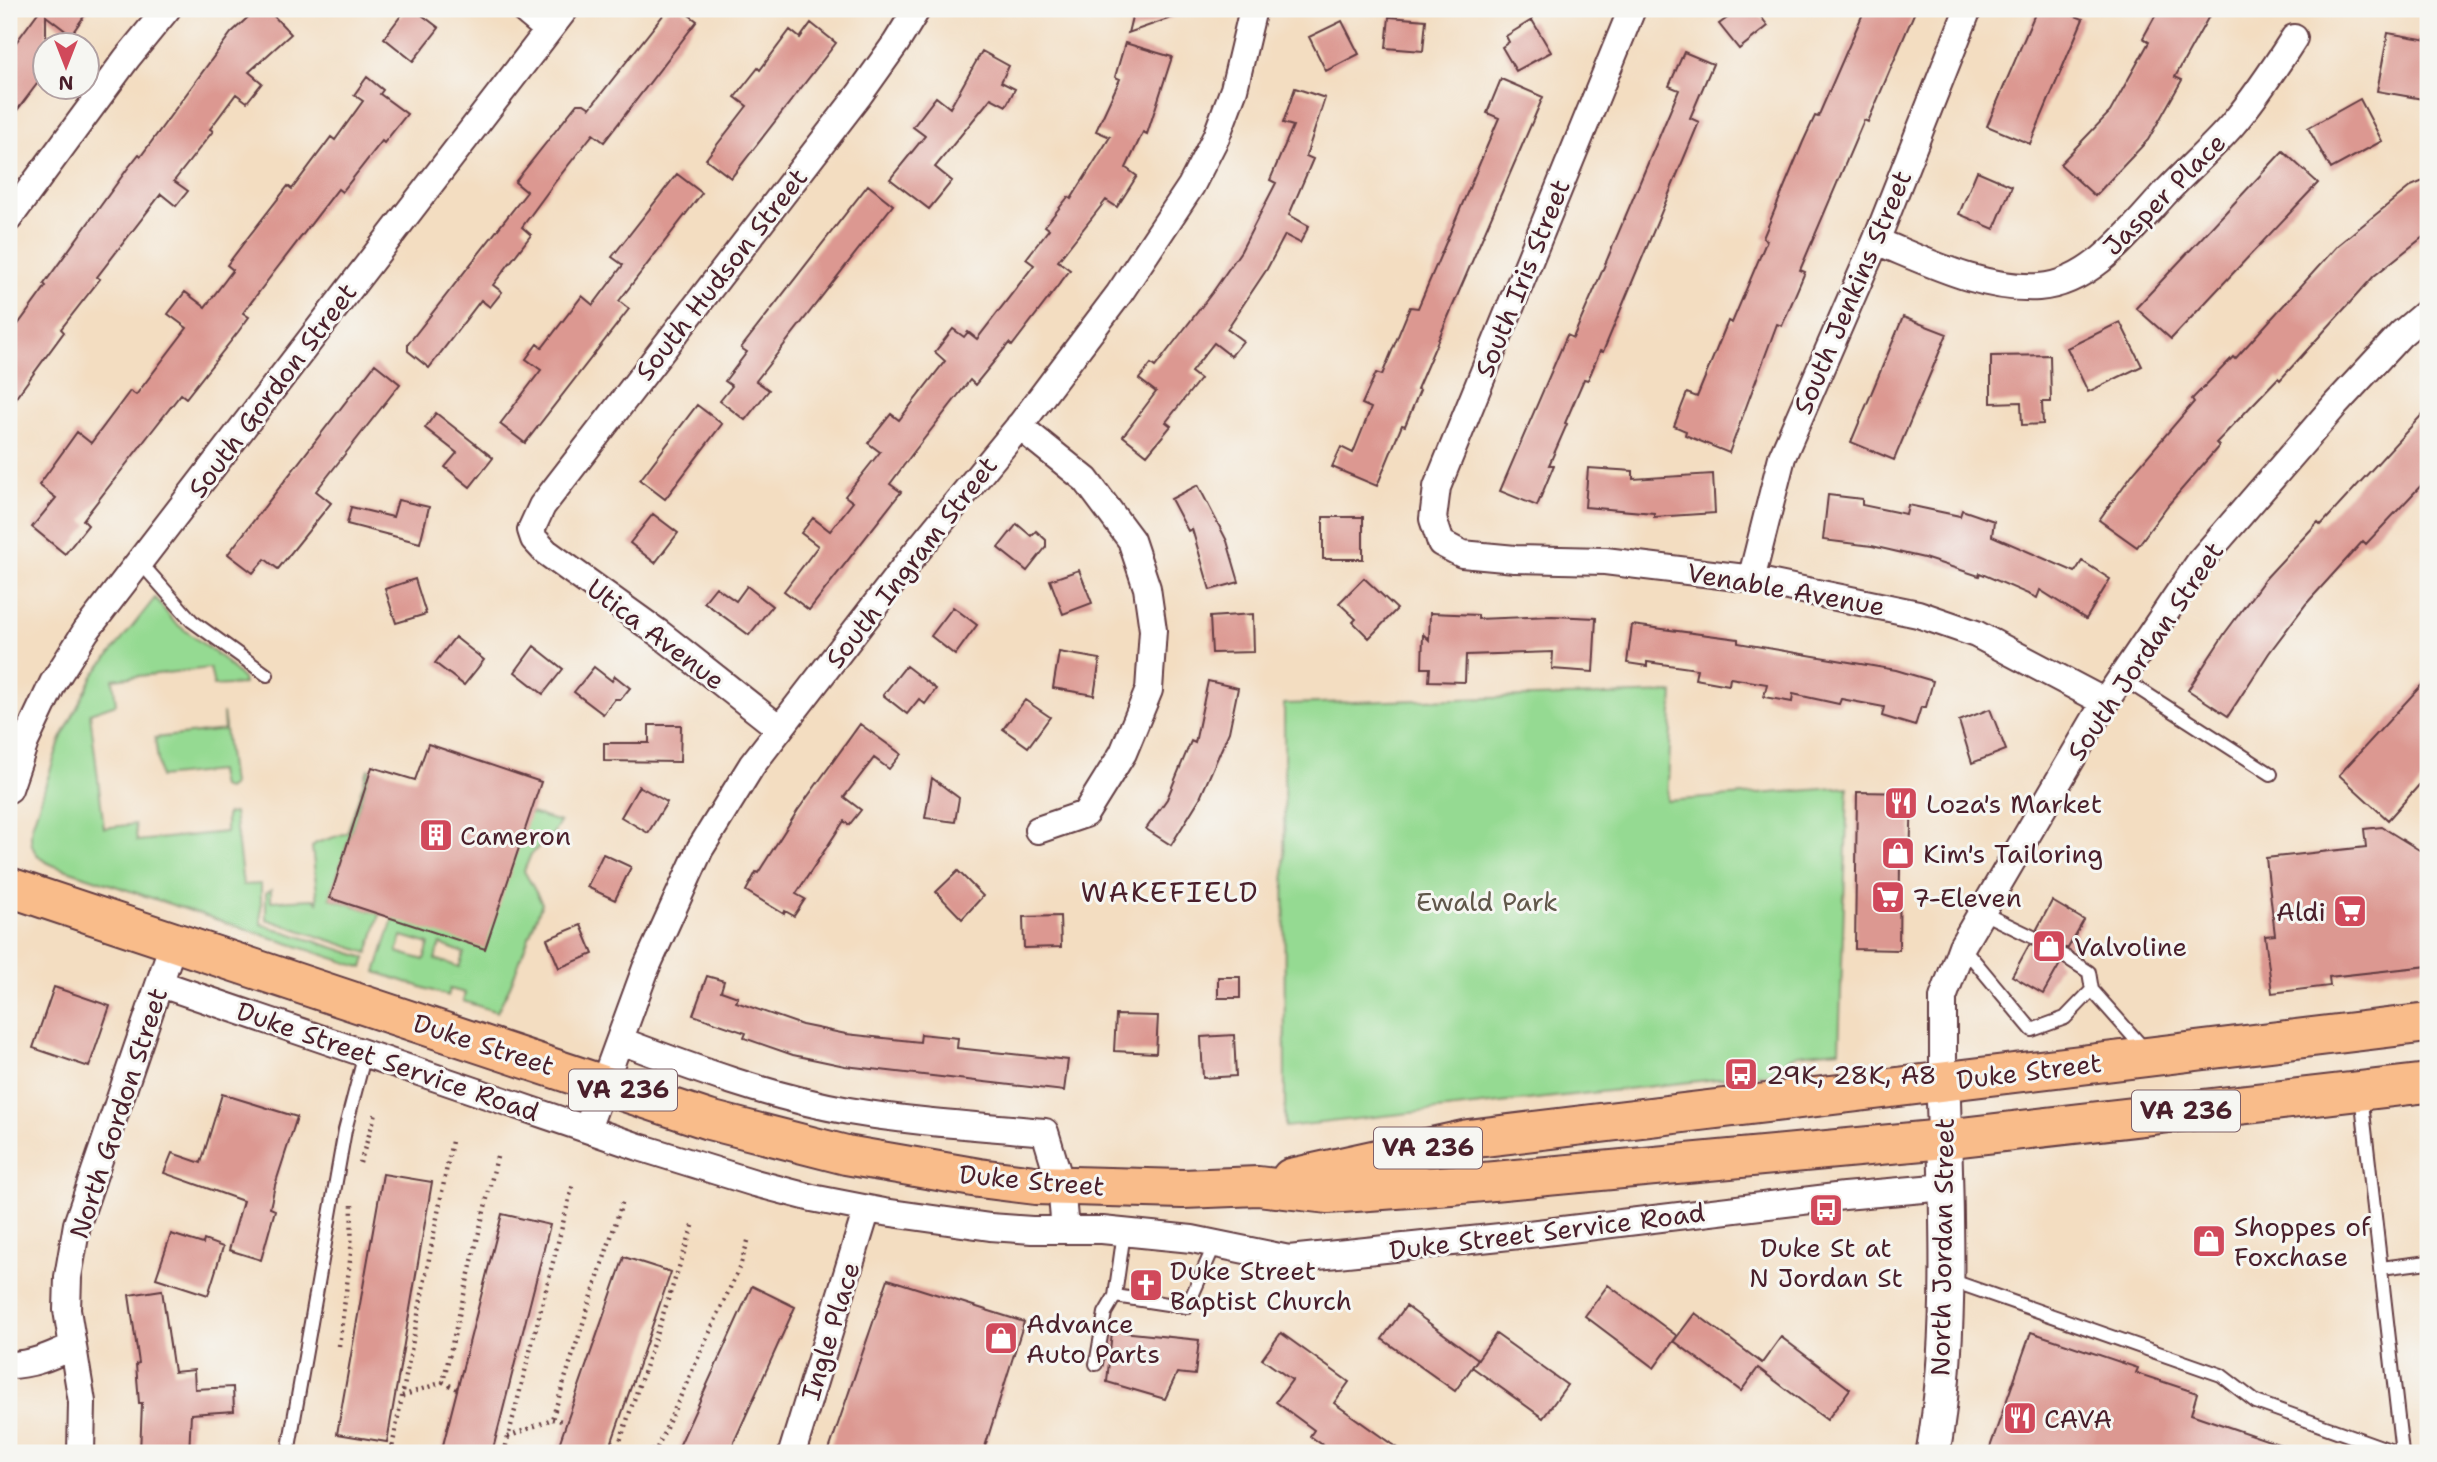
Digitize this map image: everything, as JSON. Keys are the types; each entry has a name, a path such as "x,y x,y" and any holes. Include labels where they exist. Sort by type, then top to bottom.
{"main road":[{"name":"Duke Street","path":"9,887 709,1120 846,1155 979,1178 1060,1185 1183,1189 1258,1186 1328,1194 1451,1185 1944,1139 2428,1083"},
{"name":"Duke Street","path":"1258,1186 1322,1169 1468,1139 2428,1023"}],"street":[{"path":"9,218 127,58 167,9"},
{"path":"523,9 548,30"},
{"name":"South Gordon Street","path":"9,789 25,742 53,683 86,631 565,9"},
{"name":"South Hudson Street","path":"534,539 531,530 542,506 859,95 896,44 917,9"},
{"name":"South Ingram Street","path":"587,1129 606,1084 646,968 700,849 752,765 779,728 913,556 1019,426 1119,294 1191,186 1216,137 1234,89 1253,9"},
{"name":"South Iris Street","path":"1448,547 1441,542 1433,519 1437,487 1632,9"},
{"name":"South Jenkins Street","path":"1751,580 1782,457 1876,241 1968,9"},
{"name":"Jasper Place","path":"1876,241 1969,278 2010,288 2043,287 2073,277 2119,245 2230,127 2265,85 2294,38"},
{"name":"South Jordan Street","path":"1943,1082 1943,998 1962,946 2105,702 2219,539 2336,404 2401,334 2428,311"},
{"path":"1019,426 1086,480 1131,540 1147,588 1153,630 1149,690 1123,753 1085,814 1038,830"},
{"name":"Utica Avenue","path":"534,539 546,552 660,635 779,728"},
{"name":"Venable Avenue","path":"1448,547 1462,554 1515,559 1605,561 1751,580 1878,605 1946,623 2010,650 2105,702"},
{"name":"North Gordon Street","path":"81,1453 82,1402 67,1310 68,1277 77,1224 174,941"},
{"name":"Duke Street Service Road","path":"161,984 587,1129 755,1183 812,1199 990,1227 1124,1232 1192,1238 1289,1259 1529,1234 1844,1196 1946,1187"},
{"path":"621,1041 691,1067 799,1100 849,1111 1045,1132 1060,1185 1065,1230"},
{"name":"North Jordan Street","path":"1933,1453 1940,1405 1947,1279 1943,1082"},
{"name":"Ingle Place","path":"792,1453 867,1209"},
{"path":"9,1365 42,1360 73,1346"}],"lane":[{"path":"139,561 192,621 267,674"},
{"path":"2122,678 2270,774"},
{"path":"1982,912 2033,937"},
{"path":"1962,946 2032,1030 2065,1018 2092,990"},
{"path":"2064,956 2089,972 2092,990 2151,1057"},
{"path":"288,1453 345,1130 365,1054"},
{"path":"1947,1279 2221,1375 2256,1402 2400,1453 2360,1091"},
{"path":"1096,1364 1105,1313 1115,1296 1124,1232"},
{"path":"1115,1296 1187,1307 1215,1243"},
{"path":"2381,1268 2428,1262"}],"path":[{"path":"358,1170 376,1114"},
{"path":"391,1453 452,1141"},
{"path":"443,1382 497,1157"},
{"path":"504,1453 573,1184"},
{"path":"339,1346 351,1253 352,1192"},
{"path":"552,1419 623,1200"},
{"path":"616,1453 694,1223"},
{"path":"656,1450 740,1266 749,1238"},
{"path":"402,1396 443,1382 457,1389"},
{"path":"508,1437 552,1419 567,1422"},
{"path":"645,1453 656,1450 665,1453"}],"green space":[{"path":"155,598 174,622 223,659 243,679 244,684 214,686 210,668 113,679 116,704 90,713 104,828 135,824 137,841 226,832 226,814 234,813 243,885 261,884 261,924 366,958 363,968 55,866 34,851 31,840 32,826 60,741 93,676"},
{"name":"Ewald Park","path":"1673,693 1667,801 1848,787 1839,1050 1798,1054 1786,1059 1771,1073 1285,1127 1284,704"},
{"path":"223,712 232,785 227,789 221,787 218,771 160,777 155,738 224,730"},
{"path":"368,769 371,770 330,898 380,914 368,953 266,919 266,893 271,890 271,901 314,899 318,902 312,847 316,843 347,833"},
{"path":"531,813 560,822 553,834 531,854 524,871 542,903 497,1012 463,1001 465,993 450,989 448,996 376,972 393,919","holes":["402,936 429,944 424,960 397,952","440,944 464,953 459,967 435,959"]}],"building":[{"path":"36,9 89,9 73,32 67,32 46,16 46,32 32,32 32,91 9,121 9,52 39,11"},
{"path":"257,9 267,9 291,34 249,72 262,83 247,102 236,94 210,129 213,131 174,181 188,191 176,206 161,194 97,277 100,279 61,329 64,332 9,407 9,337 128,168 139,154 141,156 231,33"},
{"path":"406,9 414,9 439,28 413,61 384,38"},
{"path":"668,9 681,9 697,21 604,142 593,134 555,182 522,227 531,235 493,285 502,292 490,307 481,300 429,368 408,351 408,344 527,192 515,182 577,104 590,108"},
{"path":"1134,9 1188,9 1188,12 1128,33"},
{"path":"1740,9 1755,9 1768,26 1739,49 1719,24"},
{"path":"1865,9 1916,9 1868,122 1864,120 1800,270 1805,272 1782,326 1777,324 1729,453 1685,435 1686,431 1674,426 1687,393 1697,397 1728,321 1732,323 1767,240 1763,238 1803,142 1815,116 1818,117"},
{"path":"2037,9 2058,9 2083,19 2030,144 1987,126"},
{"path":"2159,9 2213,9 2175,77 2182,80 2148,140 2095,196 2060,164 2110,112 2149,42 2143,38"},
{"path":"1389,17 1426,20 1423,51 1386,48"},
{"path":"1532,20 1551,52 1516,71 1502,47 1509,42 1506,36"},
{"path":"1342,21 1359,54 1326,71 1309,37"},
{"path":"811,23 836,43 731,178 706,159 747,106 735,97 758,68 760,70 790,30 800,38"},
{"path":"2388,33 2428,40 2428,73 2423,99 2377,91"},
{"path":"1125,43 1172,57 1147,134 1143,132 1126,168 1137,176 1117,207 1106,200 1058,261 1070,270 1012,346 1009,343 975,385 970,380 913,453 890,484 901,492 809,610 784,591 818,546 801,533 813,518 830,531 853,502 845,496 880,452 868,443 891,414 899,420 945,361 935,352 953,329 964,337 968,332 977,339 1034,265 1026,259 1049,229 1045,226 1068,197 1071,199 1110,137 1096,131 1120,79 1115,77"},
{"path":"982,51 1009,66 1001,82 1015,89 1006,106 991,98 935,167 952,181 929,209 890,179 925,136 913,127 936,97 950,108"},
{"path":"1684,52 1713,64 1690,118 1699,122 1603,352 1600,351 1588,380 1584,379 1565,423 1567,424 1549,465 1554,465 1537,506 1500,491 1567,335 1573,338 1679,90 1669,86"},
{"path":"367,77 383,90 380,94 407,114 342,192 338,189 243,313 249,317 238,332 186,398 181,394 83,520 88,525 65,554 32,527 56,498 39,485 77,432 91,443 130,391 136,395 187,328 168,314 185,292 205,307 233,270 227,265 249,236 288,186 292,189 331,137 335,140 363,101 354,95"},
{"path":"1501,79 1543,97 1417,389 1420,390 1405,426 1402,425 1377,486 1332,467 1341,447 1353,453 1371,408 1362,404 1376,373 1382,375 1410,307 1418,308 1499,118 1487,113"},
{"path":"1295,88 1325,98 1306,156 1313,159 1289,215 1309,226 1300,243 1285,235 1267,269 1227,329 1243,341 1231,356 1214,343 1191,372 1200,379 1166,422 1171,426 1147,455 1123,436 1156,392 1139,379 1151,364 1155,367 1241,251 1276,183 1270,180 1293,126 1283,123"},
{"path":"2360,99 2382,141 2331,169 2308,128"},
{"path":"2283,151 2318,183 2171,339 2136,308"},
{"path":"1977,171 2012,186 1994,229 1959,214"},
{"path":"677,174 702,193 619,301 629,309 525,443 500,424 541,370 526,359 537,344 542,348 582,296 593,305 623,265 612,257"},
{"path":"2428,179 2428,233 2374,276 2280,380 2278,378 2216,443 2219,446 2168,505 2137,547 2099,520 2134,472 2194,402 2192,399 2233,357 2235,359 2338,245 2411,186"},
{"path":"868,185 893,205 756,381 769,390 745,420 720,401 732,386 725,381 747,352 741,348"},
{"path":"1903,317 1947,334 1894,460 1851,442"},
{"path":"2120,322 2142,366 2088,392 2067,348"},
{"path":"2050,355 2051,402 2042,402 2043,424 2022,425 2021,402 1991,403 1991,356"},
{"path":"375,364 400,384 316,491 331,503 278,569 265,559 253,573 228,554"},
{"path":"697,405 722,424 665,499 640,480"},
{"path":"2428,408 2428,478 2366,544 2363,541 2306,604 2269,653 2228,716 2188,690 2265,579 2318,522 2321,525"},
{"path":"436,413 493,458 470,487 445,467 457,453 425,428"},
{"path":"1588,468 1633,471 1633,479 1713,474 1715,513 1654,517 1654,513 1585,507"},
{"path":"1198,485 1227,541 1239,582 1210,590 1192,529 1188,531 1171,499"},
{"path":"1828,495 1862,499 1862,505 1906,514 1908,505 1960,516 1962,510 1994,521 1992,536 2075,572 2082,561 2110,579 2086,619 2040,590 2037,598 1980,573 1979,576 1924,558 1872,546 1823,540"},
{"path":"398,500 429,507 420,543 347,524 351,507 393,517"},
{"path":"653,514 678,533 655,563 630,543"},
{"path":"1323,517 1363,517 1363,559 1323,559"},
{"path":"1017,524 1031,536 1036,531 1046,540 1046,547 1027,571 998,548"},
{"path":"1079,570 1092,603 1063,614 1050,580"},
{"path":"1364,578 1397,609 1369,638 1353,622 1356,619 1339,603"},
{"path":"415,579 426,614 396,623 385,589"},
{"path":"747,586 772,606 749,635 704,602 716,587 736,601"},
{"path":"953,607 977,625 955,655 931,636"},
{"path":"1430,613 1478,615 1478,619 1552,616 1596,618 1593,672 1552,669 1553,652 1466,655 1465,682 1429,681 1430,668 1422,668 1423,634 1429,640"},
{"path":"1253,614 1254,652 1212,653 1210,617"},
{"path":"1632,625 1738,639 1738,643 1896,670 1933,681 1926,707 1921,707 1915,726 1882,716 1884,707 1841,699 1839,704 1793,694 1792,702 1764,697 1767,684 1730,678 1729,685 1695,679 1697,669 1647,662 1647,666 1627,663"},
{"path":"455,637 484,660 464,685 435,663"},
{"path":"534,646 563,669 543,694 515,672"},
{"path":"1059,652 1100,659 1094,695 1053,688"},
{"path":"906,666 936,689 925,704 919,699 907,714 883,695"},
{"path":"594,667 612,681 615,676 630,688 621,699 615,699 603,714 574,692"},
{"path":"2428,678 2428,775 2388,820 2339,775"},
{"path":"1208,681 1238,688 1229,732 1200,798 1171,845 1146,829 1167,799 1191,741 1195,743"},
{"path":"1025,700 1050,717 1028,747 1003,729"},
{"path":"1990,709 2006,750 1972,763 1959,721"},
{"path":"860,724 901,754 889,769 874,758 844,797 861,810 849,825 844,821 796,894 805,899 794,916 785,911 784,914 746,891 798,810"},
{"path":"649,725 681,725 680,762 604,761 604,743 649,743"},
{"name":"Cameron","path":"428,744 541,782 485,949 330,898 372,767 415,780"},
{"path":"932,778 959,798 955,822 925,818"},
{"path":"639,786 667,802 648,833 621,817"},
{"path":"1857,792 1912,793 1910,862 1900,861 1899,950 1855,949"},
{"name":"Aldi","path":"2382,827 2424,853 2428,888 2428,966 2329,977 2330,986 2272,993 2265,936 2275,935 2266,858 2366,847 2364,829"},
{"path":"603,854 631,867 615,900 587,887"},
{"path":"958,871 983,896 962,919 936,892"},
{"name":"Valvoline","path":"2052,901 2084,920 2068,948 2061,948 2056,952 2056,959 2060,964 2043,994 2012,976 2029,945 2034,946 2041,941 2042,936 2037,929"},
{"path":"1060,916 1061,947 1024,948 1023,917"},
{"path":"581,925 593,954 559,968 547,939"},
{"path":"707,976 724,981 721,991 738,997 736,1002 802,1025 846,1034 920,1042 921,1034 958,1038 957,1048 1068,1060 1064,1091 845,1066 793,1055 744,1038 746,1033 693,1015"},
{"path":"1218,977 1240,977 1240,998 1218,998"},
{"path":"54,987 110,1006 89,1067 33,1048"},
{"path":"1116,1015 1158,1016 1156,1053 1114,1051"},
{"path":"1234,1035 1236,1076 1203,1078 1201,1037"},
{"path":"222,1094 297,1117 275,1185 270,1208 275,1210 261,1260 229,1250 243,1201 164,1173 172,1153 201,1163"},
{"path":"383,1174 432,1182 387,1442 337,1434"},
{"path":"502,1214 550,1225 492,1453 441,1453"},
{"path":"171,1234 203,1244 204,1240 223,1247 208,1295 156,1278"},
{"path":"624,1257 671,1272 608,1453 556,1453"},
{"path":"888,1279 1024,1322 983,1453 828,1453"},
{"path":"1608,1285 1677,1336 1654,1368 1585,1316"},
{"path":"752,1286 795,1307 729,1453 676,1453"},
{"path":"162,1290 174,1372 194,1370 195,1389 233,1387 234,1411 191,1414 189,1453 140,1453 142,1403 139,1403 136,1364 139,1363 129,1295"},
{"path":"1406,1306 1478,1359 1455,1391 1382,1339"},
{"path":"1695,1313 1762,1363 1781,1337 1850,1389 1827,1420 1758,1368 1741,1391 1674,1341"},
{"path":"1112,1331 1199,1340 1195,1375 1177,1373 1165,1399 1107,1382"},
{"path":"2031,1332 2138,1368 2136,1373 2197,1393 2191,1414 2296,1450 2295,1453 1988,1453"},
{"path":"1281,1333 1349,1382 1334,1403 1404,1453 1334,1453 1310,1436 1314,1430 1276,1402 1292,1380 1262,1359"},
{"path":"1496,1334 1567,1385 1543,1418 1472,1367"}],"place":[{"name":"Loza's Market","path":"1901,803"},
{"name":"Cameron","path":"436,835"},
{"name":"Kim's Tailoring","path":"1898,853"},
{"name":"7-Eleven","path":"1888,897"},
{"name":"Aldi","path":"2350,911"},
{"name":"Valvoline","path":"2049,946"},
{"name":"29K, 28K, A8","path":"1741,1074"},
{"name":"Duke St at N Jordan St","path":"1826,1210"},
{"name":"Shoppes of Foxchase","path":"2209,1241"},
{"name":"Duke Street Baptist Church","path":"1146,1285"},
{"name":"Advance Auto Parts","path":"1001,1338"},
{"name":"CAVA","path":"2020,1418"}],"district":[{"name":"WAKEFIELD","path":"1170,892"}]}
